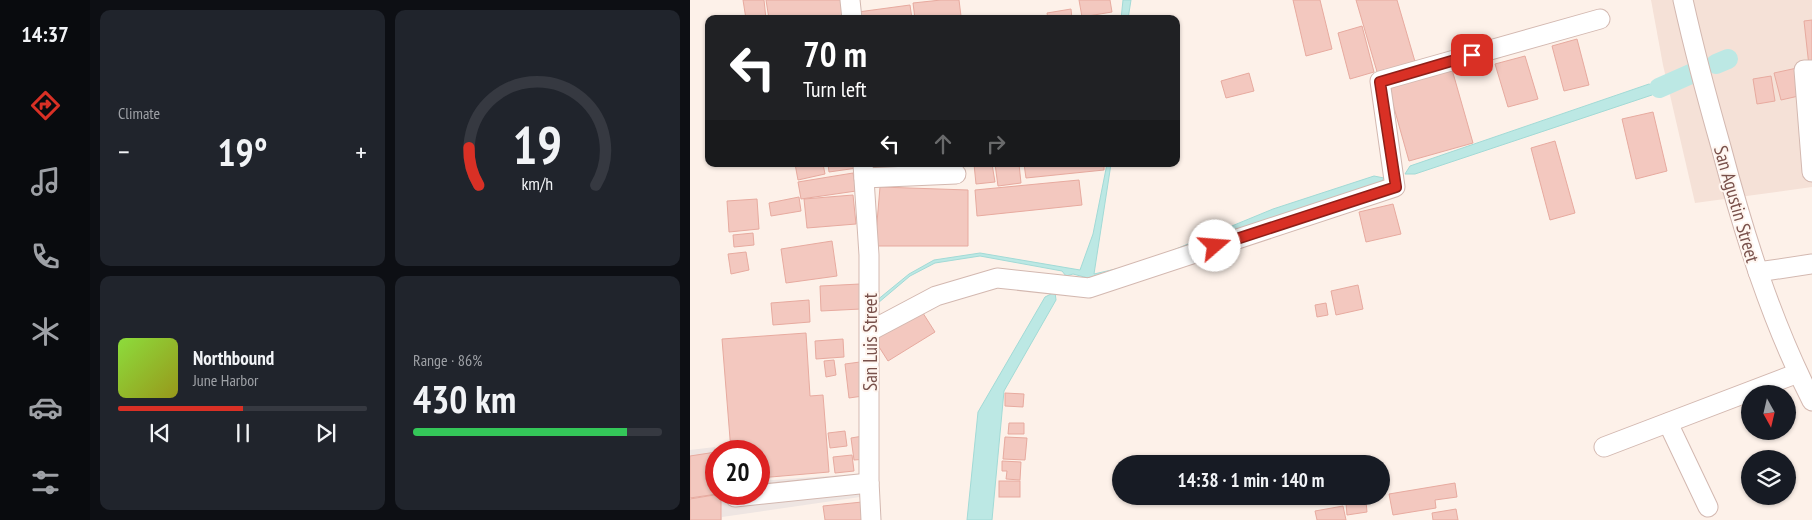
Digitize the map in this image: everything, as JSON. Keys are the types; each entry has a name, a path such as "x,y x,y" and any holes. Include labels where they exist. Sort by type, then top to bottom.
{"street":[{"path":"850,0 852,15"},
{"name":"San Agustin Street","path":"1683,0 1695,55 1732,189 1758,272 1798,373 1812,401"},
{"path":"870,331 936,296 997,278 1089,288 1396,187 1380,82 1600,19"},
{"path":"1812,70 1804,70 1812,172"},
{"path":"863,171 956,174"},
{"name":"San Luis Street","path":"863,171 869,256 869,483 871,520"},
{"path":"1758,272 1812,264"},
{"path":"1604,447 1798,373"},
{"path":"1668,423 1708,507"},
{"path":"770,493 869,483"}],"shaded area":[{"path":"1651,0 1812,0 1812,187 1695,203 1663,65"},
{"path":"705,448 705,505 770,505 770,480 856,474 860,497 722,517 722,520 690,520 690,450"}],"water":[{"path":"1123,0 1131,0 1129,15 1121,15"},
{"path":"1649,84 1659,88 1652,95 1415,174 1405,174 1410,166"},
{"path":"1106,167 1111,167 1094,274 1142,263 1273,209 1374,176 1384,178 1378,186 1149,265 1088,278 1073,274 1066,276 1062,271 980,256 935,263 910,276 878,303 876,301 909,274 934,260 980,253 1080,270 1093,234"},
{"path":"1055,292 1056,300 1004,391 992,520 967,520 978,412 1045,297"}],"building":[{"path":"743,0 764,0 766,15 745,15"},
{"path":"766,0 842,0 844,15 768,15"},
{"path":"959,0 961,15 914,15 913,3"},
{"path":"1079,0 1110,0 1112,12 1082,15"},
{"path":"1293,0 1320,0 1332,49 1306,56"},
{"path":"1356,0 1397,0 1416,65 1378,75"},
{"path":"910,5 911,15 858,15 858,12"},
{"path":"1071,9 1072,15 1047,15 1047,13"},
{"path":"1812,20 1812,66 1809,66 1804,21"},
{"path":"1362,26 1374,72 1350,79 1338,33"},
{"path":"1577,39 1589,85 1564,91 1552,46"},
{"path":"1525,56 1538,99 1508,107 1495,64"},
{"path":"1451,66 1473,143 1409,161 1387,83"},
{"path":"1797,68 1803,95 1781,100 1774,73"},
{"path":"1249,73 1254,91 1226,98 1221,81"},
{"path":"1771,76 1775,101 1757,104 1753,79"},
{"path":"1653,112 1667,171 1636,179 1622,119"},
{"path":"1555,141 1575,213 1550,220 1531,148"},
{"path":"796,167 824,167 825,174 798,180"},
{"path":"828,167 857,167 857,168 829,172"},
{"path":"878,167 907,167 907,168 879,171"},
{"path":"974,167 992,167 995,182 976,184"},
{"path":"995,167 1019,167 1021,183 998,186"},
{"path":"1024,167 1104,167 1104,170 1026,178"},
{"path":"853,173 856,191 801,199 798,182"},
{"path":"1079,180 1082,205 977,216 975,190"},
{"path":"880,187 968,190 968,246 875,246"},
{"path":"853,195 856,224 807,228 804,199"},
{"path":"799,197 801,211 771,216 769,203"},
{"path":"757,199 759,229 729,232 727,201"},
{"path":"1393,204 1401,234 1366,242 1359,212"},
{"path":"753,233 754,245 734,247 733,235"},
{"path":"832,241 837,276 786,283 781,249"},
{"path":"746,252 749,270 731,274 728,254"},
{"path":"860,284 861,309 821,311 820,286"},
{"path":"1358,285 1363,309 1336,315 1331,291"},
{"path":"809,300 810,322 773,325 771,303"},
{"path":"1326,303 1328,315 1317,317 1315,305"},
{"path":"921,310 935,332 888,361 874,339"},
{"path":"806,333 810,396 823,395 829,472 770,477 770,440 730,440 722,339"},
{"path":"843,339 844,357 816,359 815,341"},
{"path":"834,360 836,375 826,377 824,361"},
{"path":"860,362 863,396 849,398 845,364"},
{"path":"1005,393 1024,394 1023,407 1005,406"},
{"path":"1009,423 1024,423 1024,434 1008,434"},
{"path":"845,431 847,446 830,448 828,433"},
{"path":"863,436 867,459 854,460 851,438"},
{"path":"1005,437 1027,438 1025,460 1003,459"},
{"path":"705,454 705,496 690,498 690,456"},
{"path":"852,455 854,471 835,473 833,457"},
{"path":"1002,461 1021,462 1020,480 1006,479 1007,471 1002,471"},
{"path":"999,481 1020,481 1020,497 999,497"},
{"path":"1455,483 1457,497 1435,500 1436,508 1393,515 1390,494"},
{"path":"705,497 705,505 721,505 721,520 690,520 690,499"},
{"path":"862,502 864,520 825,520 823,506"},
{"path":"1346,505 1366,505 1367,512 1347,515"},
{"path":"1343,506 1346,520 1317,520 1315,511"},
{"path":"1456,509 1458,520 1433,520 1432,513"}],"waterway":[{"path":"1716,64 1728,59"},
{"path":"1659,88 1693,73"}],"route":[{"path":"1215,246 1396,187 1380,82 1472,55"}]}
